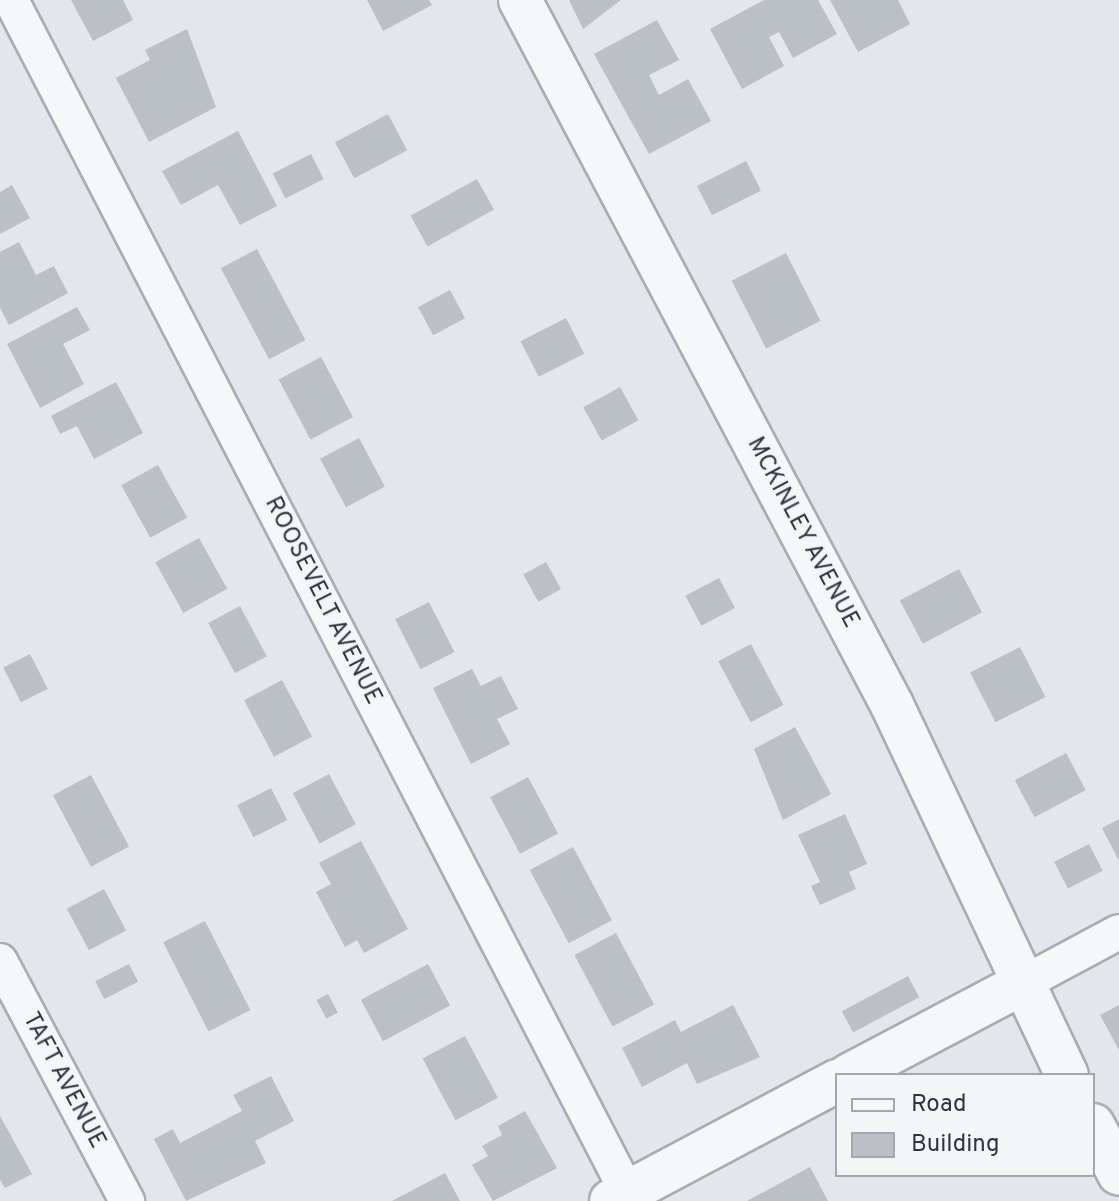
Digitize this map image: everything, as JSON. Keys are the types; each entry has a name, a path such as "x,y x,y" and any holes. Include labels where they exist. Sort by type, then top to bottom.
{"street":[{"name":"ROOSEVELT AVENUE","path":"11,0 624,1198"},
{"name":"MCKINLEY AVENUE","path":"520,0 892,705 1020,985 1066,1073"},
{"path":"853,1073 1119,932"},
{"name":"TAFT AVENUE","path":"0,961 127,1201"},
{"path":"624,1198 835,1082"},
{"path":"1095,1129 1119,1174"}],"building":[{"path":"71,0 123,0 133,20 93,41"},
{"path":"367,0 429,0 432,5 383,31"},
{"path":"569,0 621,0 583,29"},
{"path":"764,0 818,0 837,34 793,58 779,32 769,37 784,66 742,89 710,29"},
{"path":"830,0 898,0 910,24 858,52"},
{"path":"657,20 679,60 649,75 659,95 688,79 711,121 649,154 594,54"},
{"path":"187,29 216,107 149,142 116,78 150,60 145,50"},
{"path":"388,114 407,150 354,178 335,142"},
{"path":"238,131 277,206 240,225 218,185 181,205 162,171"},
{"path":"311,154 324,179 285,198 273,174"},
{"path":"746,161 761,190 712,215 697,186"},
{"path":"477,179 494,210 427,246 411,216"},
{"path":"12,185 30,218 0,234 0,192"},
{"path":"19,242 36,275 54,266 68,293 9,325 0,308 0,252"},
{"path":"257,249 305,340 269,359 221,268"},
{"path":"786,253 821,321 766,348 732,281"},
{"path":"450,290 465,318 433,335 418,307"},
{"path":"77,307 90,330 63,344 84,384 40,408 7,344"},
{"path":"566,318 584,354 539,377 521,341"},
{"path":"321,357 353,417 311,440 279,380"},
{"path":"116,382 143,433 94,459 77,426 60,434 51,416"},
{"path":"620,387 638,420 602,441 583,407"},
{"path":"359,438 385,487 346,507 320,459"},
{"path":"158,465 187,517 150,538 121,485"},
{"path":"199,538 227,589 183,613 155,562"},
{"path":"546,562 561,589 538,602 523,575"},
{"path":"959,569 982,612 923,644 900,600"},
{"path":"719,578 735,608 701,626 685,596"},
{"path":"429,602 454,652 421,669 395,619"},
{"path":"240,606 267,656 235,673 208,623"},
{"path":"751,644 783,705 751,722 718,661"},
{"path":"1020,647 1045,697 996,722 970,672"},
{"path":"30,654 48,689 21,702 3,668"},
{"path":"472,669 481,686 501,676 518,709 497,719 510,744 471,764 433,688"},
{"path":"282,680 312,737 274,757 244,700"},
{"path":"795,727 831,794 783,820 754,749"},
{"path":"1066,753 1086,790 1035,817 1015,780"},
{"path":"329,774 356,824 320,844 293,793"},
{"path":"91,775 129,847 91,867 53,795"},
{"path":"528,777 558,834 520,854 490,797"},
{"path":"271,788 287,820 253,837 237,805"},
{"path":"845,814 867,864 849,872 856,889 820,905 811,886 820,882 798,835"},
{"path":"1119,819 1119,861 1102,828"},
{"path":"361,841 408,929 364,953 357,940 345,947 316,892 331,884 319,863"},
{"path":"1089,844 1103,871 1068,888 1054,862"},
{"path":"573,847 612,920 569,943 530,870"},
{"path":"104,889 126,930 89,950 67,909"},
{"path":"205,921 250,1010 209,1031 163,942"},
{"path":"616,933 654,1005 613,1027 575,955"},
{"path":"129,964 138,982 104,999 95,981"},
{"path":"428,964 450,1005 383,1041 361,1000"},
{"path":"908,976 919,997 853,1032 842,1011"},
{"path":"328,994 338,1013 326,1019 317,1000"},
{"path":"733,1005 760,1057 697,1084 687,1063 642,1087 622,1048 675,1020 681,1032"},
{"path":"1119,1005 1119,1050 1100,1015"},
{"path":"465,1036 498,1098 455,1120 423,1059"},
{"path":"271,1076 294,1121 255,1141 266,1163 186,1201 154,1139 173,1129 180,1143 242,1111 233,1095"},
{"path":"525,1111 557,1168 493,1201 472,1165 488,1156 482,1146 502,1135 498,1126"},
{"path":"0,1116 32,1174 5,1188 0,1180"},
{"path":"810,1167 828,1201 747,1201"},
{"path":"445,1173 460,1201 392,1201"}]}
